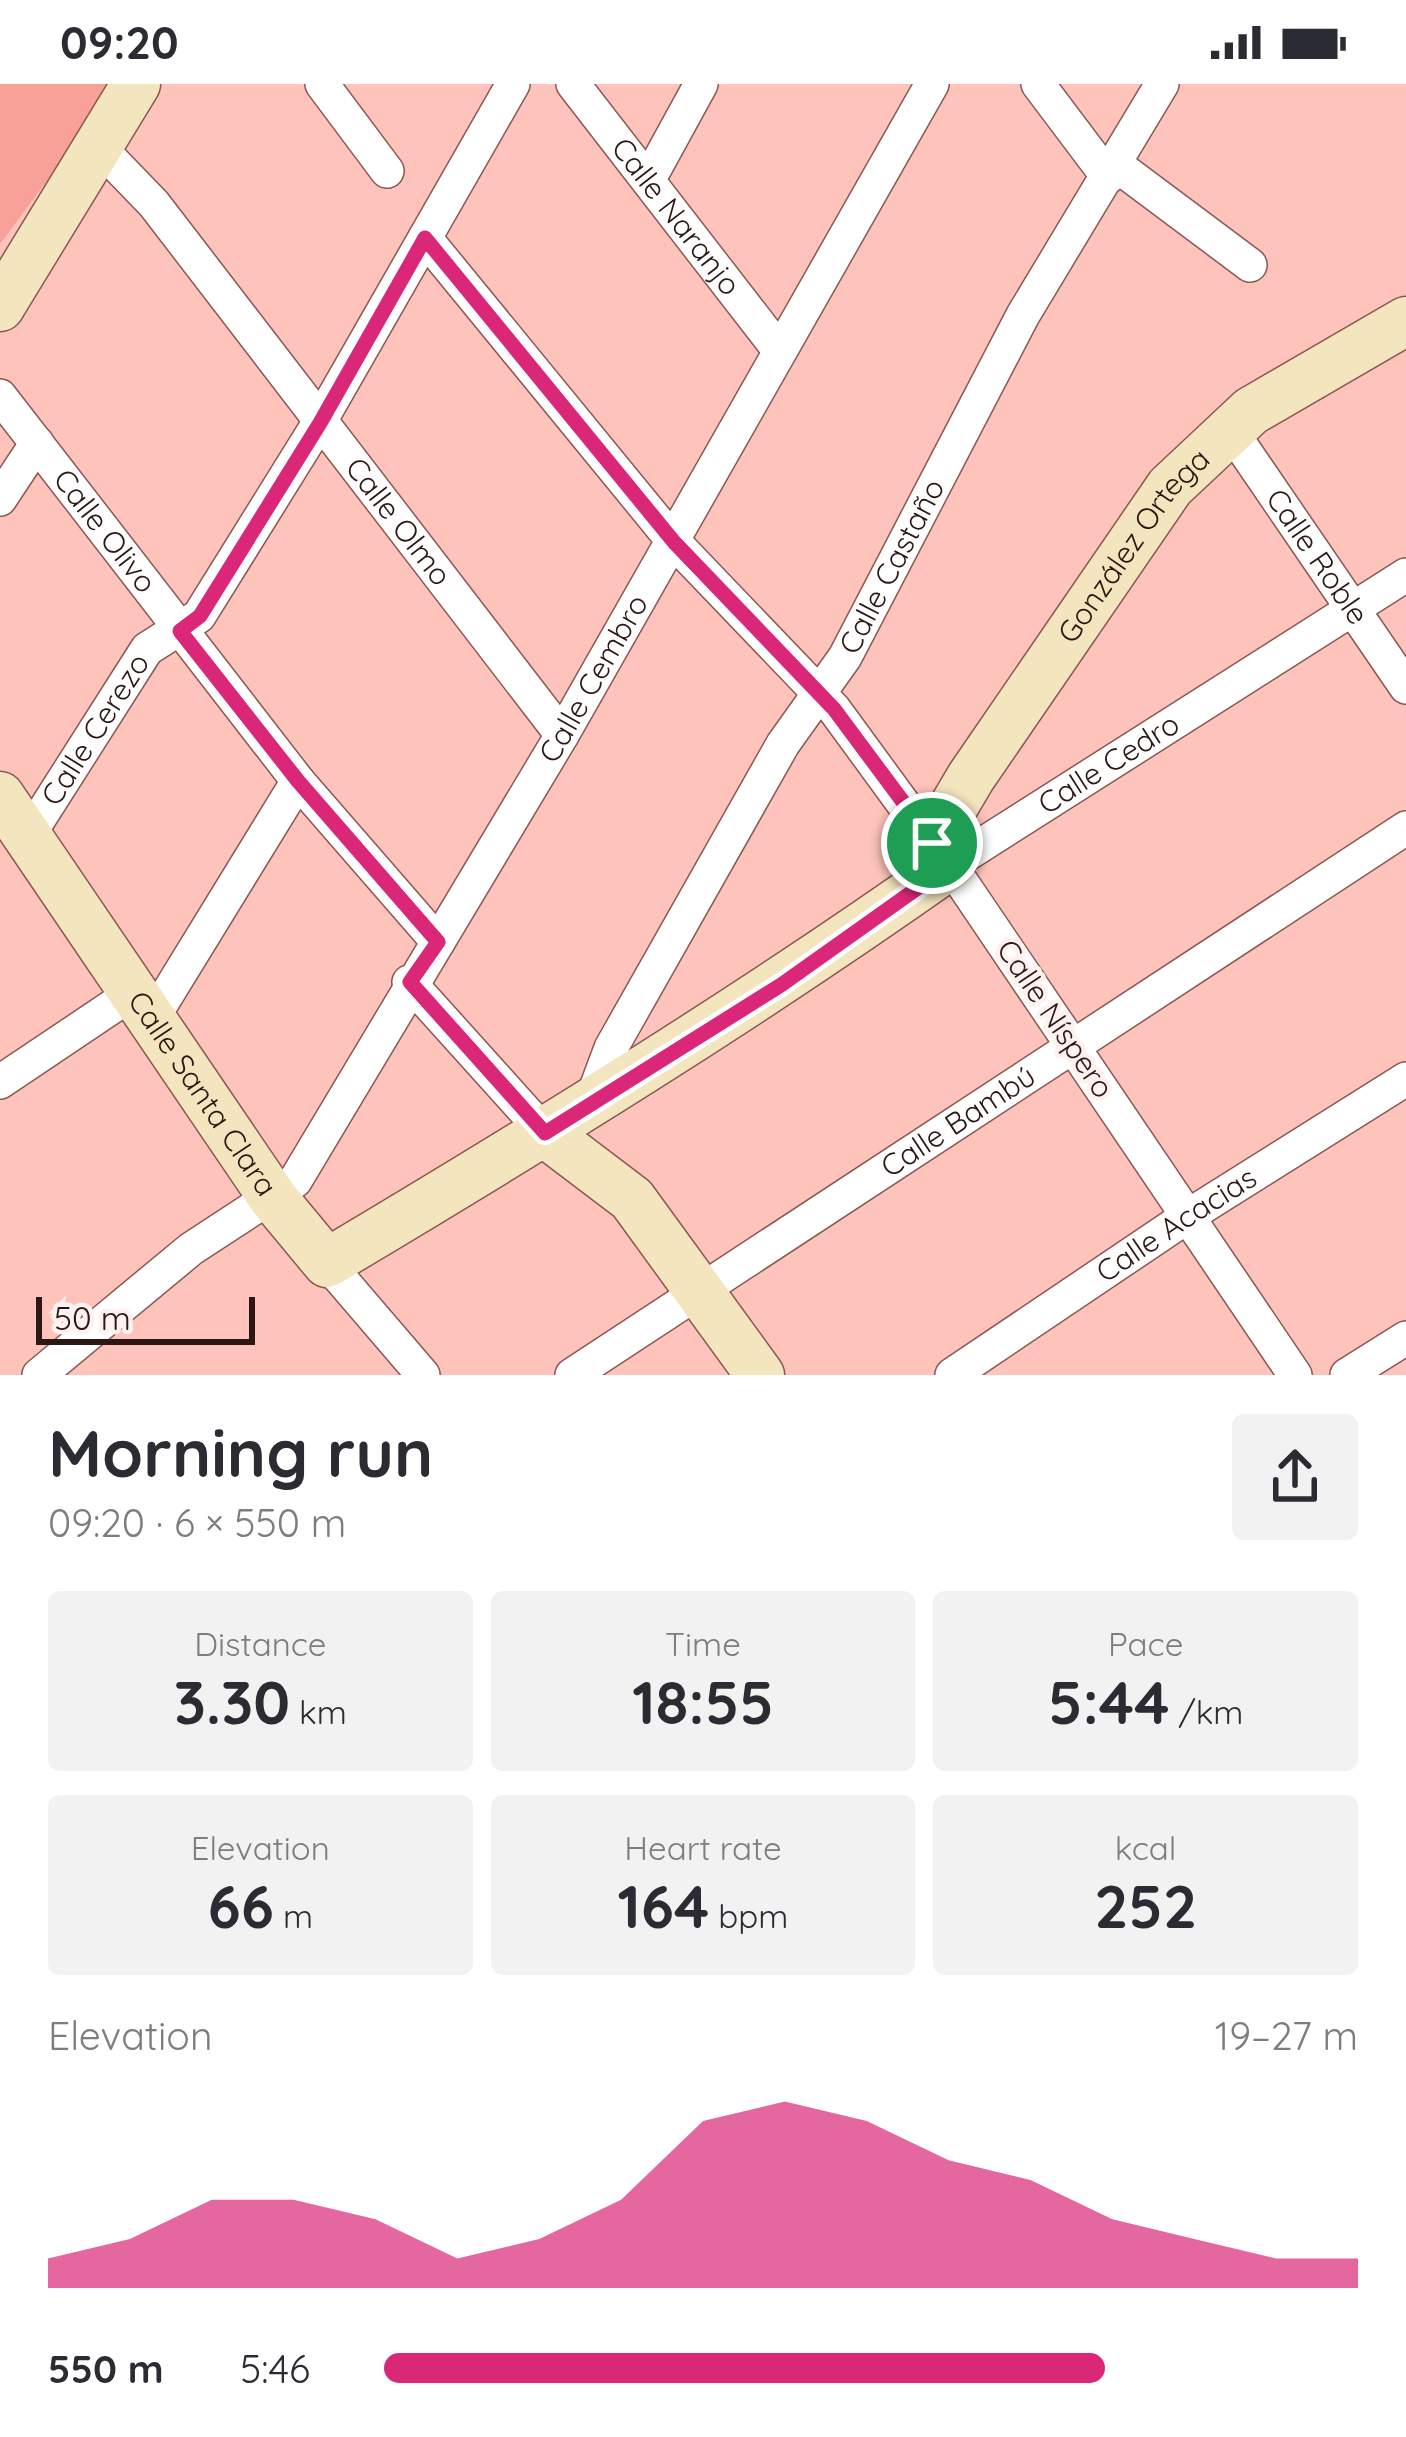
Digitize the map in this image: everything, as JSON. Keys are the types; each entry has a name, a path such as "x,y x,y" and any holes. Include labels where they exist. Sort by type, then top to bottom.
{"street":[{"path":"0,307 136,84"},
{"path":"322,84 387,171"},
{"name":"Calle Cerezo","path":"8,810 147,650 200,616 320,423 513,84"},
{"name":"Calle Naranjo","path":"573,84 779,350"},
{"path":"649,178 701,84"},
{"name":"Calle Cembro","path":"274,1198 295,1180 562,735 932,84"},
{"path":"1038,84 1111,171 1250,265"},
{"name":"Calle Castaño","path":"589,1108 611,1048 783,744 845,657 1023,315 1162,84"},
{"name":"Calle Olmo","path":"97,145 154,204 562,735"},
{"name":"Calle Níspero","path":"425,238 674,542 852,730 1295,1375"},
{"name":"González Ortega","path":"941,854 971,777 1170,487 1229,428 1406,322"},
{"name":"Calle Olivo","path":"0,396 298,781 438,942"},
{"name":"Calle Roble","path":"1229,428 1406,687"},
{"path":"0,499 37,443"},
{"name":"Calle Cedro","path":"328,1262 589,1108 781,985 941,854 1406,575"},
{"path":"0,1082 143,1005 298,781"},
{"name":"Calle Santa Clara","path":"8,810 274,1198 423,1375"},
{"name":"Calle Bambú","path":"572,1375 1406,828"},
{"path":"410,982 545,1133 632,1199 760,1375"},
{"name":"Calle Acacias","path":"952,1375 1188,1216 1406,1079"},
{"path":"41,1374 208,1237 274,1198"},
{"path":"1347,1375 1406,1338"}],"shaded area":[{"path":"0,84 119,84 0,244"}],"route":[{"path":"425,238 674,542 852,730 932,843 950,865 781,985 545,1133 410,982 438,942 298,781 180,631 200,616 320,423 425,238"}]}
